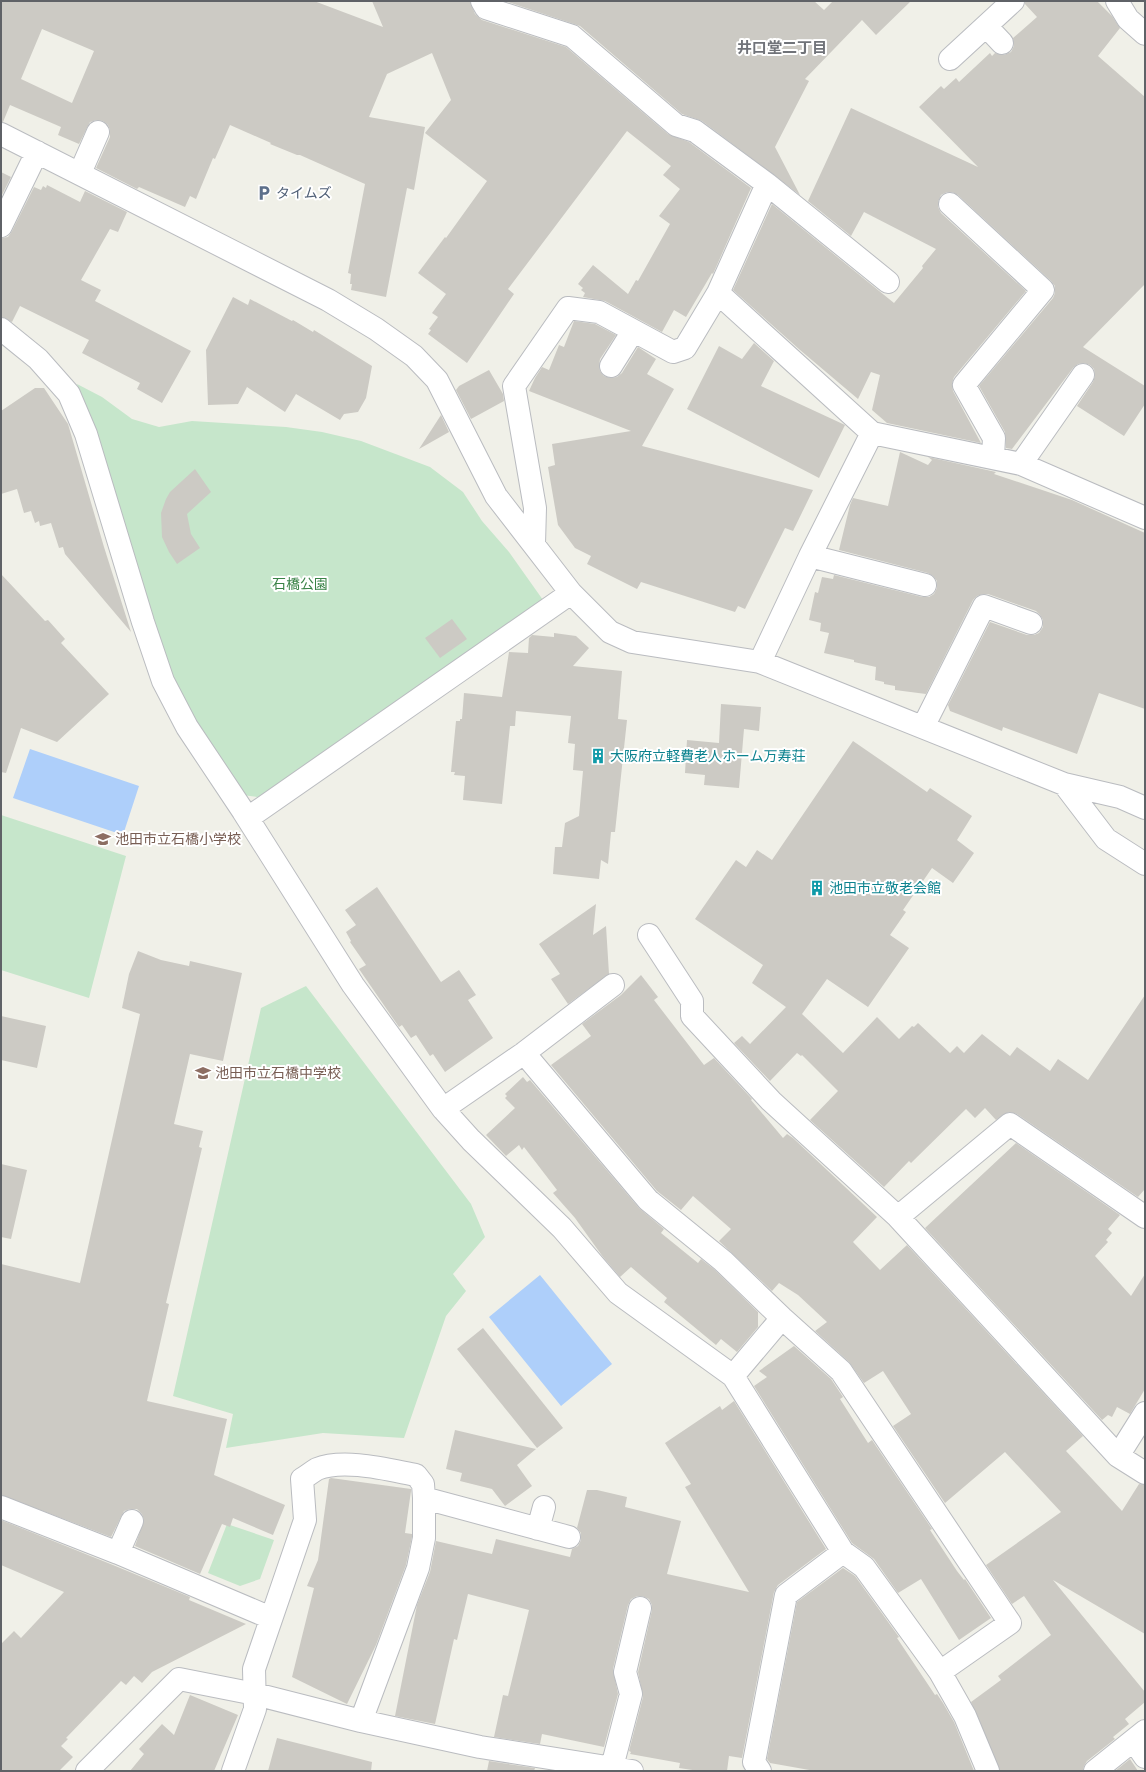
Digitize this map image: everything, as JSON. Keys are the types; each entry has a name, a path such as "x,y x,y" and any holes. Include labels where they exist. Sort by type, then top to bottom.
{"street":[{"path":"482,1 486,8 572,36 676,125 695,130 767,184 888,282"},
{"path":"950,59 1013,1"},
{"path":"1118,2 1128,19 1145,34"},
{"path":"986,26 1002,43"},
{"path":"80,173 98,132"},
{"path":"1,134 328,300 376,329 414,356 437,380 496,496 571,593 610,632 632,642 760,662 1064,784 1120,797 1145,808"},
{"path":"1,226 37,152"},
{"path":"534,544 535,508 514,386 568,308 599,312 673,352 684,348 718,293 767,184"},
{"path":"950,204 1043,290 964,386 994,438 993,457"},
{"path":"718,293 872,433 1021,464 1145,518"},
{"path":"1,329 38,359 69,394 86,434 143,622 163,681 187,727 248,818 353,984 444,1109 471,1140 562,1228 618,1293 733,1376 843,1552 864,1567 940,1672 965,1716 988,1771"},
{"path":"610,366 633,331"},
{"path":"1021,464 1083,375"},
{"path":"760,662 810,556 872,433"},
{"path":"810,556 926,585"},
{"path":"248,818 571,593"},
{"path":"923,727 984,606 1031,623"},
{"path":"1064,784 1106,839 1145,864"},
{"path":"650,935 692,1001 692,1016 770,1101 898,1217 1118,1456 1145,1473"},
{"path":"444,1109 524,1053 613,985"},
{"path":"524,1053 648,1200 723,1261 782,1318 841,1370 1010,1623 940,1672"},
{"path":"898,1217 1010,1124 1145,1217"},
{"path":"733,1376 782,1318"},
{"path":"1118,1456 1145,1413"},
{"path":"233,1771 255,1709 254,1669 305,1520 302,1480 318,1469 341,1465 368,1466 416,1475 423,1484 424,1538 418,1568 361,1721"},
{"path":"424,1498 569,1537"},
{"path":"1,1507 118,1553 271,1618"},
{"path":"538,1529 544,1507"},
{"path":"118,1553 132,1522"},
{"path":"760,1771 754,1762 786,1595 843,1552"},
{"path":"87,1771 179,1679 255,1694 361,1721 480,1747 551,1765 622,1769 631,1694 625,1672 640,1608"},
{"path":"1095,1771 1141,1743"}],"green space":[{"name":"石橋公園","path":"77,384 102,397 132,419 159,427 192,421 286,427 322,432 361,441 430,467 463,492 482,521 509,552 543,600 268,794 257,797 242,795 203,738 169,677"},
{"path":"1,815 126,856 89,998 1,970"},
{"path":"306,986 471,1204 485,1237 453,1274 466,1291 446,1316 404,1438 323,1433 226,1448 233,1414 173,1396 261,1008"},
{"path":"227,1524 274,1540 260,1579 240,1586 208,1573"}],"water":[{"path":"30,749 139,786 123,835 13,798"},
{"path":"540,1275 612,1364 561,1406 489,1317"}],"building":[{"path":"1,1 314,1 383,27 372,1 470,1 475,14 482,20 566,47 668,134 689,142 751,188 713,274 712,273 686,317 674,310 662,332 605,301 583,297 585,293 581,290 583,288 578,284 593,265 628,294 636,280 638,281 670,224 659,216 680,189 663,175 671,166 627,131 508,289 514,294 467,363 428,334 431,330 429,329 438,317 432,313 446,294 418,273 445,237 446,238 487,181 425,133 451,100 432,53 387,74 369,117 425,127 414,190 407,188 386,297 351,290 351,274 348,273 365,184 300,155 270,144 271,143 230,125 215,159 213,158 196,199 190,196 185,207 139,187 137,189 96,168 110,137 108,125 103,121 97,120 90,122 79,144 58,135 61,127 10,105 3,122 1,122","holes":["42,29 94,51 72,103 21,79"]},
{"path":"505,1 814,1 824,10 833,1 911,1 876,35 862,20 805,79 809,81 775,147 800,195 702,121 682,114 580,26"},
{"path":"1025,1 1097,1 1112,16 1120,28 1098,56 1145,97 1145,284 1083,347 1145,386 1145,404 1124,436 1077,406 1093,382 1095,376 1094,369 1090,365 1084,363 1078,364 1073,368 1012,449 1006,448 1005,432 979,386 1053,298 1055,286 958,195 952,192 947,192 941,195 938,202 938,207 941,213 1026,291 954,377 952,383 953,391 981,443 887,423 872,410 880,375 871,372 858,399 733,290 772,204 894,303 923,268 922,266 936,249 864,212 851,236 808,201 851,108 978,167 919,107 941,86 944,89 956,78 959,82 990,53 992,56 995,53 1004,55 1011,52 1014,46 1013,38 1037,17 1025,4"},
{"path":"1,172 11,177 1,197"},
{"path":"47,185 80,202 85,191 127,212 118,232 110,229 81,280 101,290 95,301 191,351 162,403 137,389 140,383 82,353 89,340 20,306 12,322 1,317 1,238 8,237 12,231 34,187 41,190 43,186 46,188"},
{"path":"233,297 248,305 250,299 292,321 293,320 313,332 314,330 372,366 366,398 358,412 344,414 340,420 296,394 285,412 247,387 238,404 208,405 206,350"},
{"path":"574,321 595,324 616,335 600,359 600,371 604,376 610,378 617,377 622,373 638,347 656,359 647,374 674,389 642,446 813,490 793,531 785,528 745,609 738,606 735,612 641,582 637,589 587,564 591,556 575,548 558,525 548,467 555,465 552,444 631,431 529,391 542,367 549,370 559,345 564,347"},
{"path":"754,343 774,361 761,386 845,425 819,478 687,409 719,346 742,359"},
{"path":"489,370 503,394 504,401 471,419 456,390 459,386"},
{"path":"35,388 44,388 68,424 104,547 131,632 65,554 63,547 59,548 51,523 40,526 39,521 35,523 31,511 24,513 17,489 1,494 1,411"},
{"path":"441,415 449,432 419,449"},
{"path":"900,452 928,465 932,460 928,457 996,472 994,474 1072,500 1145,533 1145,709 1099,693 1077,754 1003,727 1002,731 950,711 948,705 990,622 1027,635 1039,633 1043,627 1043,620 1036,611 988,594 977,596 973,600 926,694 895,690 895,686 884,684 884,682 875,680 876,667 824,653 829,633 820,631 821,623 809,620 815,592 818,593 822,577 833,579 834,575 922,597 929,597 934,594 937,588 937,581 928,573 839,550 853,498 888,506"},
{"path":"195,469 211,492 187,514 191,534 200,548 177,564 162,537 161,513 170,492"},
{"path":"1,574 45,621 48,620 65,639 61,643 109,694 57,742 21,728 6,773 1,772"},
{"path":"452,619 467,639 440,658 425,638"},
{"name":"大阪府立軽費老人ホーム万寿荘","path":"554,633 576,636 589,648 573,666 622,671 618,719 627,720 615,832 611,832 608,864 601,860 599,879 553,874 555,847 562,847 565,823 579,816 583,771 573,770 575,744 568,743 571,716 516,711 515,726 510,726 502,804 463,800 465,776 454,775 455,772 451,772 456,721 460,721 460,719 462,719 464,693 502,697 509,652 528,653 529,638 532,635 554,637"},
{"path":"721,704 761,707 759,731 744,729 739,788 704,785 705,775 685,773 687,740 719,743"},
{"path":"853,741 927,792 930,788 972,816 957,840 974,853 953,883 932,868 903,910 906,912 890,935 909,948 868,1007 827,979 802,1014 843,1053 877,1017 899,1039 912,1026 914,1027 918,1023 950,1053 957,1046 964,1053 982,1034 1010,1056 1017,1047 1050,1071 1058,1059 1088,1080 1145,995 1145,1189 1138,1197 1017,1114 1009,1112 996,1120 985,1108 975,1118 966,1109 911,1163 909,1161 884,1187 810,1120 838,1091 802,1055 801,1056 797,1053 770,1081 734,1043 742,1036 750,1044 786,1007 752,983 763,965 695,919 736,860 746,867 757,850 772,860"},
{"path":"377,887 441,982 459,970 476,995 468,1000 493,1038 445,1072 433,1054 430,1056 416,1035 411,1038 402,1025 399,1027 359,969 366,965 350,942 351,941 346,932 356,925 345,910"},
{"path":"596,904 593,935 606,926 609,974 568,1004 551,979 560,974 539,944"},
{"path":"138,951 161,960 189,966 190,961 242,973 223,1061 190,1054 174,1124 203,1131 199,1147 202,1148 166,1303 169,1304 147,1401 227,1419 214,1475 285,1505 273,1535 233,1518 230,1527 222,1524 200,1574 135,1546 144,1520 142,1514 137,1509 124,1511 111,1537 1,1495 1,1264 80,1283 140,1014 122,1008 129,974"},
{"path":"641,975 658,997 654,1000 704,1065 714,1058 752,1099 751,1100 783,1138 787,1134 793,1138 877,1217 853,1242 880,1270 907,1245 1083,1436 1066,1451 1122,1511 1139,1484 1145,1485 1145,1634 1053,1580 1145,1692 1145,1702 1125,1719 1129,1724 1113,1737 1115,1739 1087,1761 1083,1771 1000,1771 971,1702 1001,1680 998,1676 1051,1635 1024,1596 1012,1604 986,1565 1061,1512 1005,1452 945,1503 893,1426 911,1414 883,1371 864,1383 849,1362 815,1331 827,1322 798,1295 779,1283 772,1291 719,1241 731,1229 693,1196 681,1210 657,1191 551,1065 591,1036 582,1024 621,995"},
{"path":"1,1016 46,1026 37,1068 1,1060"},
{"path":"523,1077 527,1082 530,1080 639,1208 664,1229 661,1233 698,1263 701,1259 715,1270 758,1312 758,1327 737,1352 721,1339 716,1345 664,1302 667,1298 631,1267 620,1277 603,1257 575,1218 553,1193 557,1190 524,1147 522,1150 519,1145 506,1156 486,1135 515,1108 505,1098 507,1096 505,1094"},
{"path":"1016,1143 1120,1215 1108,1229 1112,1233 1106,1240 1108,1242 1095,1256 1131,1296 1145,1274 1145,1389 1130,1414 1117,1407 1112,1417 1108,1415 1102,1420 925,1228"},
{"path":"1,1164 27,1170 11,1239 1,1237"},
{"path":"483,1328 563,1428 537,1448 457,1349"},
{"path":"794,1346 831,1379 843,1397 840,1399 868,1443 872,1440 932,1529 930,1530 957,1571 964,1580 965,1579 991,1618 959,1640 921,1579 898,1593 874,1559 852,1543 754,1386 767,1377 759,1371"},
{"path":"734,1401 826,1549 778,1585 774,1592 742,1758 729,1756 727,1771 699,1771 679,1768 680,1763 630,1754 631,1752 629,1751 643,1697 638,1672 652,1610 652,1605 649,1599 642,1596 637,1596 631,1599 628,1605 613,1669 618,1694 604,1747 542,1734 540,1744 494,1737 503,1695 508,1696 529,1610 468,1594 457,1640 454,1639 435,1724 395,1716 417,1605 430,1572 436,1541 492,1554 496,1539 570,1557 572,1549 578,1546 581,1540 581,1533 577,1528 587,1490 597,1490 627,1497 625,1507 681,1521 667,1574 749,1592 685,1487 691,1484 665,1443 720,1406 722,1410"},
{"path":"455,1430 536,1449 517,1465 532,1486 505,1506 492,1489 460,1481 462,1473 446,1469"},
{"path":"331,1478 411,1489 405,1533 412,1534 412,1537 406,1565 376,1645 347,1704 292,1677 314,1588 307,1586 318,1560 329,1479"},
{"path":"1,1520 190,1597 189,1600 246,1624 152,1672 142,1683 134,1676 126,1685 121,1681 66,1738 68,1739 61,1746 73,1757 59,1771 1,1771 1,1644 14,1631 21,1638 64,1592 1,1565"},
{"path":"843,1568 855,1576 899,1637 897,1638 935,1695 937,1694 943,1703 954,1722 974,1771 815,1771 770,1763 767,1759 797,1602"},
{"path":"190,1695 238,1715 214,1771 130,1771 144,1754 139,1749 162,1724 174,1735"},
{"path":"277,1738 372,1762 371,1771 268,1771"},
{"path":"1130,1759 1138,1771 1115,1771"},
{"path":"489,1761 535,1768 534,1771 487,1771"}],"place":[{"name":"タイムズ","path":"264,193"},
{"name":"大阪府立軽費老人ホーム万寿荘","path":"598,756"},
{"name":"池田市立石橋小学校","path":"103,839"},
{"name":"池田市立敬老会館","path":"817,888"},
{"name":"池田市立石橋中学校","path":"203,1073"}],"district":[{"name":"井口堂二丁目","path":"782,48"}]}
